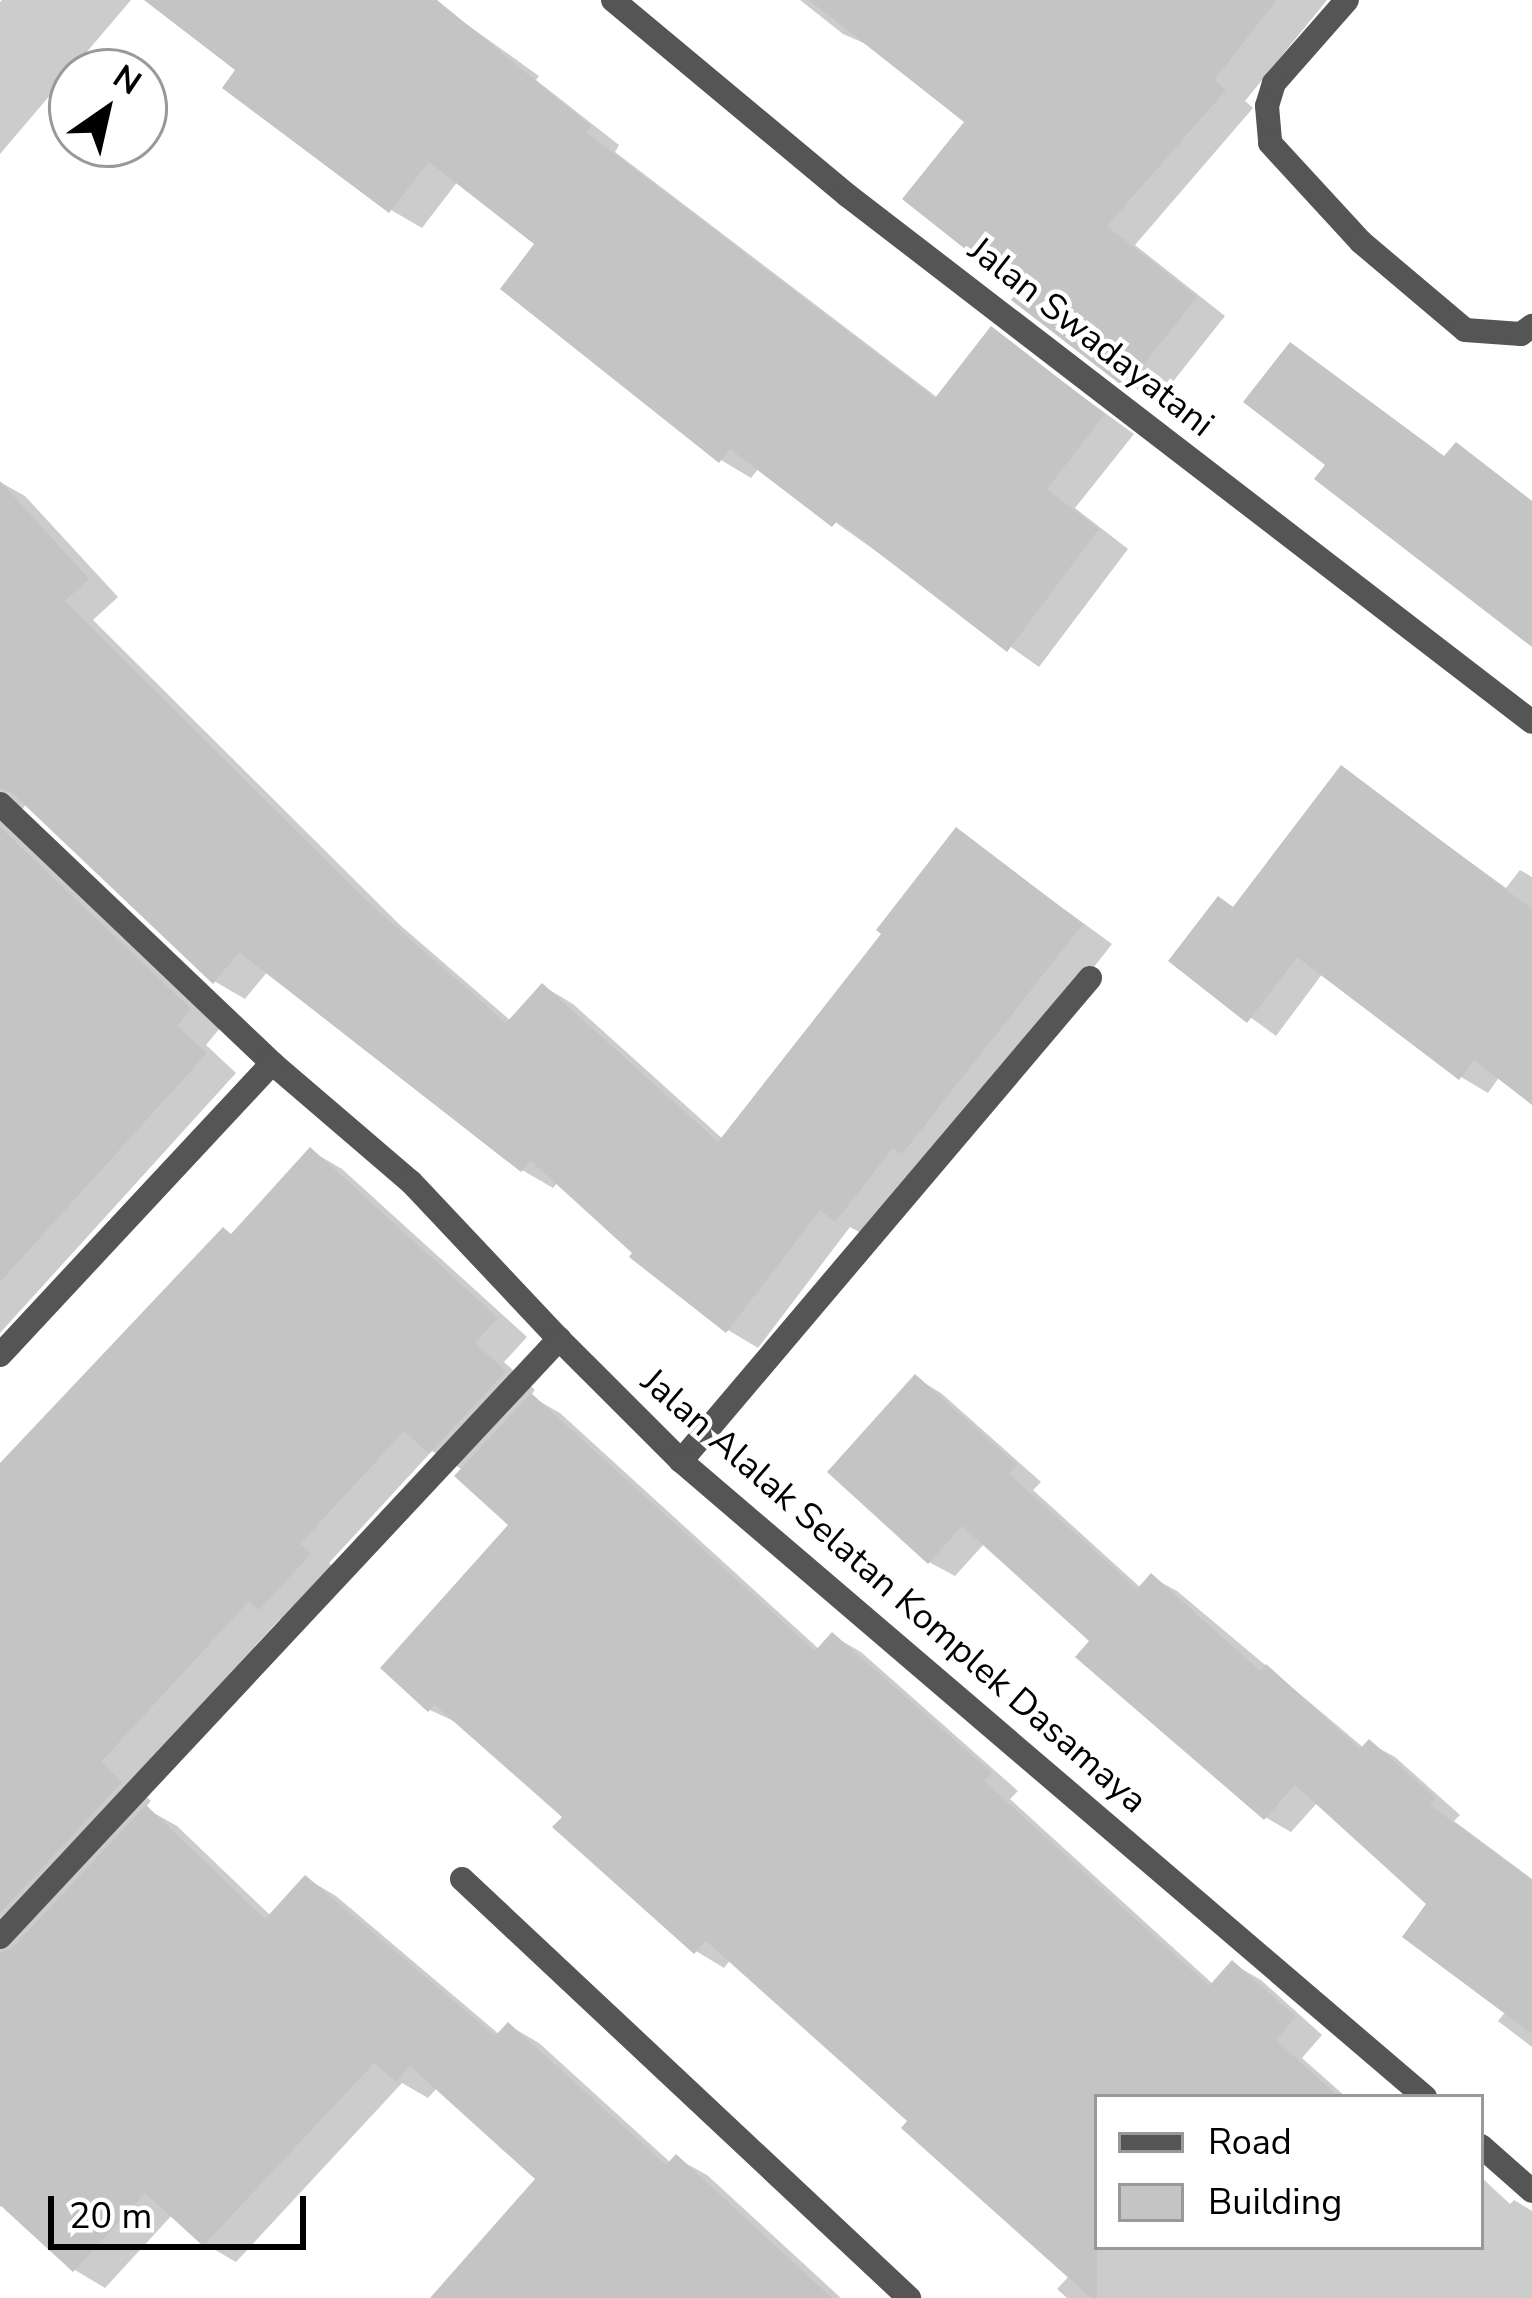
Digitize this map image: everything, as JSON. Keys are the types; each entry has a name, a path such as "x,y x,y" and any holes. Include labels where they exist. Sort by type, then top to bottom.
{"street":[{"name":"Jalan Swadayatani","path":"614,0 866,210 1532,722"},
{"path":"1347,0 1274,82 1267,106 1270,143 1361,242 1465,330 1521,334 1532,326"},
{"name":"Jalan Alalak Selatan Komplek Dasamaya","path":"0,804 272,1063 411,1182 681,1461 1421,2094"},
{"path":"681,1461 1090,978"},
{"path":"0,1355 272,1063"},
{"path":"0,1936 559,1339"},
{"path":"462,1879 910,2298"},
{"path":"1484,2149 1532,2191"}],"building":[{"path":"144,0 437,0 591,126 586,132 935,398 991,326 1105,414 1047,489 1099,529 1007,652 837,521 832,527 730,449 719,463 500,289 534,244 429,162 389,213 222,88 235,70"},
{"path":"809,0 1277,0 1214,80 1226,90 1107,226 1197,297 1125,388 1011,300 1018,291 902,199 964,122"},
{"path":"1290,342 1444,456 1456,442 1532,501 1532,647 1314,479 1325,465 1243,402"},
{"path":"0,481 89,579 65,601 369,903 506,1023 542,983 718,1142 881,934 876,930 956,827 1083,924 902,1154 893,1148 835,1222 820,1210 726,1333 629,1257 632,1253 531,1161 521,1172 239,952 213,984 11,792 0,788"},
{"path":"1341,765 1532,909 1532,1105 1474,1060 1459,1080 1297,957 1247,1023 1168,961 1218,896 1233,907"},
{"path":"0,827 191,1009 177,1026 207,1053 0,1282"},
{"path":"310,1147 498,1318 475,1343 506,1371 429,1454 404,1431 300,1544 311,1554 259,1610 249,1601 101,1762 122,1782 0,1913 0,1463 223,1227 231,1234"},
{"path":"915,1374 1017,1465 1009,1474 1137,1589 1151,1573 1260,1671 1266,1664 1360,1749 1369,1739 1436,1798 1430,1805 1532,1880 1532,2034 1402,1937 1426,1904 1295,1785 1264,1820 1075,1657 1089,1641 962,1526 928,1564 827,1472"},
{"path":"531,1393 815,1651 832,1632 992,1773 984,1781 1209,1986 1232,1960 1296,2017 1276,2040 1336,2094 1094,2094 1097,2298 1091,2298 901,2128 907,2121 706,1941 694,1954 552,1827 562,1817 435,1705 428,1712 380,1668 508,1525 454,1476"},
{"path":"146,1805 265,1919 305,1875 495,2036 508,2022 666,2165 676,2154 832,2298 430,2298 535,2179 410,2066 396,2082 374,2063 203,2246 145,2193 73,2272 0,2205 0,1953 12,1948"}]}
